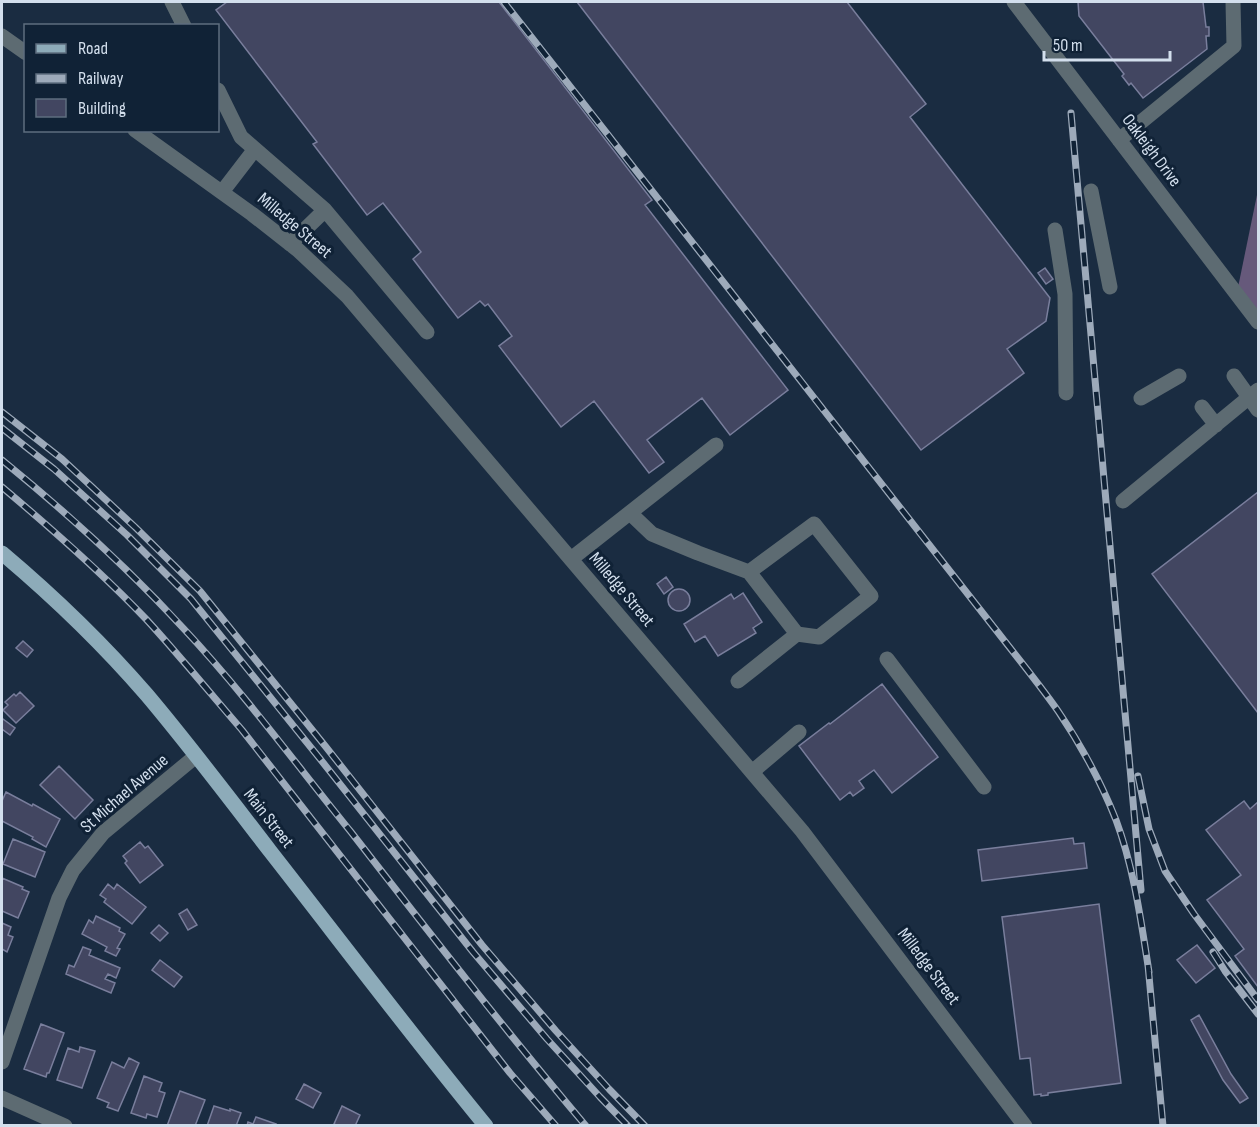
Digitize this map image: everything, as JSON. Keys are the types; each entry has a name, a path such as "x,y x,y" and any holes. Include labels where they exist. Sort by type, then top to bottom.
{"main road":[{"name":"Main Street","path":"2,552 95,639 145,694 196,756 436,1065 486,1125"}],"street":[{"path":"172,2 183,24"},
{"name":"Oakleigh Drive","path":"1014,2 1258,322"},
{"path":"1119,140 1234,46 1233,2"},
{"path":"2,36 24,52"},
{"path":"219,92 242,137 325,210 427,332"},
{"name":"Milledge Street","path":"138,132 252,214 290,244 347,296 802,831 1025,1125"},
{"path":"222,192 255,149"},
{"path":"1091,191 1110,287"},
{"path":"290,244 325,210"},
{"path":"1055,230 1065,294 1066,393"},
{"path":"1141,398 1179,376"},
{"path":"1123,501 1216,426 1232,421 1256,399 1234,376"},
{"path":"1202,407 1216,426"},
{"path":"571,559 716,446"},
{"path":"630,513 652,534 749,572 796,634 819,637 872,596 814,524 749,572"},
{"path":"738,681 796,634"},
{"path":"887,658 984,787"},
{"path":"752,772 799,732"},
{"name":"St Michael Avenue","path":"2,1062 59,898 73,870 103,833 196,756"},
{"path":"2,1098 65,1125"}],"shaded area":[{"path":"1258,190 1258,329 1235,302"}],"building":[{"path":"227,2 499,2 652,200 645,205 788,390 730,435 702,398 647,440 664,462 649,473 594,401 561,427 499,346 512,336 488,304 485,306 480,301 458,318 413,259 421,252 383,203 367,215 313,144 317,142 216,10"},
{"path":"577,2 847,2 926,104 910,117 1050,298 1046,321 1007,349 1024,373 921,450"},
{"path":"1078,2 1203,2 1206,27 1209,27 1209,36 1206,36 1207,49 1143,98 1131,83 1129,85 1122,76 1124,74 1079,16"},
{"path":"1045,268 1053,279 1046,284 1038,273"},
{"path":"1258,492 1258,713 1152,574"},
{"path":"666,577 673,587 664,594 657,584"},
{"path":"679,589 687,592 690,600 687,608 679,611 671,608 668,600 671,592"},
{"path":"743,593 762,622 753,628 756,633 718,656 705,636 695,642 684,624 731,594 734,599"},
{"path":"23,641 33,650 27,657 16,648"},
{"path":"882,684 938,757 892,793 874,770 859,781 864,788 853,796 850,792 840,800 799,746"},
{"path":"20,692 34,706 16,723 3,710 8,705 5,702"},
{"path":"3,719 15,728 10,735 2,729"},
{"path":"59,766 93,800 75,819 40,785"},
{"path":"6,792 60,819 46,847 32,839 33,837 2,821 2,801"},
{"path":"1244,801 1250,809 1258,802 1258,987 1235,956 1244,949 1207,900 1241,875 1206,830"},
{"path":"1073,838 1074,844 1084,843 1087,868 982,881 978,850"},
{"path":"13,839 45,852 35,877 3,864"},
{"path":"140,842 145,848 148,846 163,865 140,883 125,863 127,861 123,856"},
{"path":"2,878 29,892 18,918 2,911"},
{"path":"108,884 114,889 117,884 146,907 132,924 104,902 106,899 100,895"},
{"path":"1099,904 1121,1083 1048,1093 1048,1095 1041,1096 1041,1094 1034,1095 1030,1058 1020,1059 1002,917"},
{"path":"187,909 197,925 188,930 179,914"},
{"path":"96,916 120,928 119,931 125,934 117,948 120,949 116,956 105,951 107,947 82,934 89,920 93,923"},
{"path":"2,923 11,927 8,935 13,937 7,952 2,949"},
{"path":"159,925 168,933 160,941 151,933"},
{"path":"1197,945 1215,968 1196,983 1177,960"},
{"path":"83,947 91,950 89,955 120,968 116,978 108,974 105,979 115,983 111,993 66,974 69,965 74,967"},
{"path":"160,960 182,977 174,987 152,970"},
{"path":"1199,1015 1231,1074 1248,1098 1240,1103 1223,1080 1191,1020"},
{"path":"41,1024 64,1033 46,1077 24,1069"},
{"path":"80,1047 95,1051 82,1088 57,1080 68,1048 79,1052"},
{"path":"129,1058 139,1063 118,1111 107,1107 109,1103 97,1098 112,1062 124,1068"},
{"path":"144,1076 162,1083 159,1091 165,1093 157,1117 147,1114 146,1118 131,1113"},
{"path":"304,1084 321,1093 313,1108 296,1099"},
{"path":"180,1091 205,1100 195,1126 167,1126"},
{"path":"214,1106 241,1113 236,1126 207,1126"},
{"path":"342,1106 360,1115 355,1126 334,1124"},
{"path":"256,1117 276,1124 275,1126 247,1126 248,1122 253,1124"}],"railway":[{"path":"504,2 1058,711 1090,764 1116,820 1132,876 1149,972"},
{"path":"1071,113 1141,890"},
{"path":"2,412 62,459 200,591 482,945 556,1031 645,1126"},
{"path":"2,428 54,469 127,535 191,599 473,952 547,1039 628,1126"},
{"path":"2,460 119,562 163,606 228,678 467,980 586,1126"},
{"path":"2,487 112,584 182,660 242,730 510,1073 556,1126"},
{"path":"1138,776 1149,829 1165,871 1258,1000"},
{"path":"1213,952 1258,1014"},
{"path":"1148,965 1163,1126"}]}
